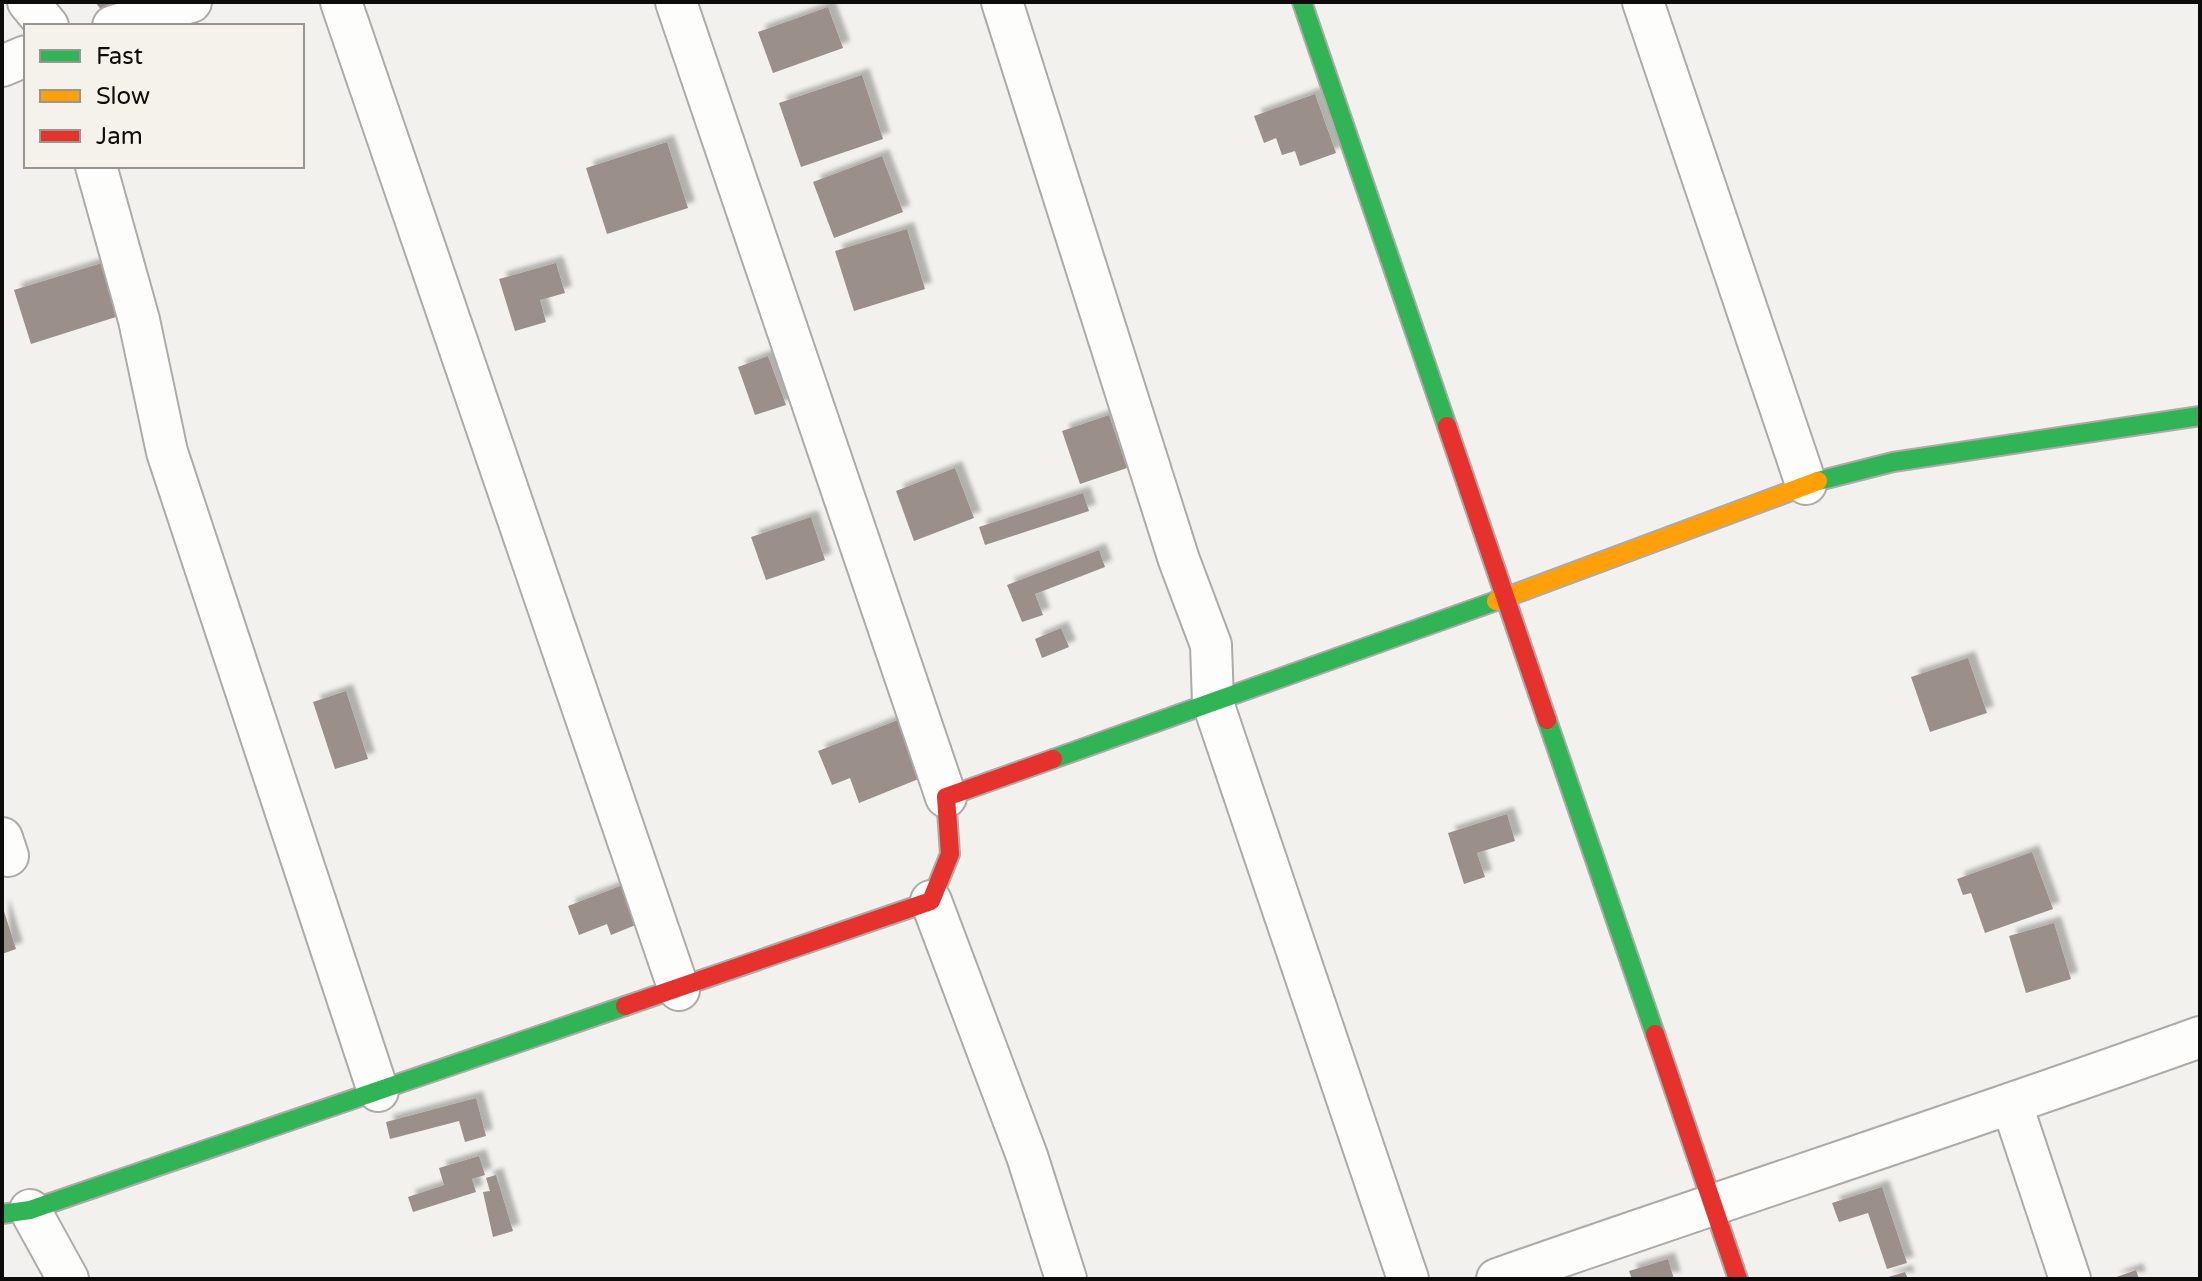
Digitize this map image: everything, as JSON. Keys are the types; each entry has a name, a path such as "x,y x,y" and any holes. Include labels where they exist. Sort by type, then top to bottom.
{"street":[{"path":"28,2 46,24"},
{"path":"120,24 191,2"},
{"path":"341,2 679,990"},
{"path":"676,2 946,797 950,854 931,901 1027,1156 1066,1279"},
{"path":"1002,2 1179,560 1211,645 1213,703 1408,1279"},
{"path":"1302,2 1503,599 1738,1279"},
{"path":"1643,2 1806,484"},
{"path":"2,66 24,57"},
{"path":"97,168 139,320 167,452 378,1091"},
{"path":"946,797 1503,599 1806,484 1893,462 2200,416"},
{"path":"68,1279 16,1212 679,990 931,901"},
{"path":"1497,1279 1712,1203 2012,1105 2200,1037"},
{"path":"2012,1105 2070,1279"}],"building":[{"path":"95,2 127,2 103,12"},
{"path":"828,7 843,48 773,73 758,32"},
{"path":"862,75 883,139 801,167 779,103"},
{"path":"1315,94 1336,153 1300,166 1295,151 1282,155 1276,138 1264,143 1254,116"},
{"path":"667,142 688,208 607,234 586,168"},
{"path":"882,156 903,212 834,238 813,182"},
{"path":"907,229 925,289 854,311 835,251"},
{"path":"102,263 119,316 31,344 14,290"},
{"path":"556,263 565,293 540,300 546,322 515,331 499,279"},
{"path":"768,356 786,405 755,415 738,367"},
{"path":"1109,415 1127,468 1080,484 1062,431"},
{"path":"955,468 974,518 914,541 896,491"},
{"path":"1083,493 1089,511 985,545 979,527"},
{"path":"811,517 825,560 766,580 751,537"},
{"path":"1099,550 1105,567 1035,594 1043,615 1022,622 1007,585"},
{"path":"1061,628 1069,647 1042,658 1035,639"},
{"path":"1968,658 1987,713 1930,732 1911,677"},
{"path":"346,691 368,759 335,769 313,702"},
{"path":"898,720 921,778 859,803 850,778 832,785 818,751"},
{"path":"1507,814 1515,841 1477,853 1485,877 1464,884 1448,833"},
{"path":"2032,852 2053,909 1985,933 1971,893 1963,895 1957,879"},
{"path":"623,885 638,924 611,935 607,924 579,935 568,906"},
{"path":"2,905 16,949 2,954"},
{"path":"2054,923 2071,979 2026,993 2009,936"},
{"path":"476,1098 486,1136 465,1142 459,1121 390,1139 386,1122"},
{"path":"479,1156 485,1175 472,1179 476,1192 413,1212 408,1197 444,1185 439,1168"},
{"path":"496,1175 513,1231 493,1237 483,1192 490,1191 486,1178"},
{"path":"1882,1187 1907,1263 1887,1269 1868,1213 1839,1222 1832,1203"},
{"path":"1668,1259 1674,1279 1632,1279 1629,1271"},
{"path":"2136,1270 2139,1279 2111,1279"},
{"path":"1905,1272 1908,1279 1885,1279 1885,1278"}],"traffic: fast":[{"path":"1302,2 1447,426"},
{"path":"1818,481 1893,462 2200,416"},
{"path":"1053,759 1496,601"},
{"path":"1547,720 1655,1034"},
{"path":"2,1214 30,1210 625,1006"}],"traffic: slow":[{"path":"1496,601 1818,481"}],"traffic: jam":[{"path":"1447,426 1547,720"},
{"path":"625,1006 931,901 950,854 946,797 1053,759"},
{"path":"1655,1034 1738,1279"}]}
